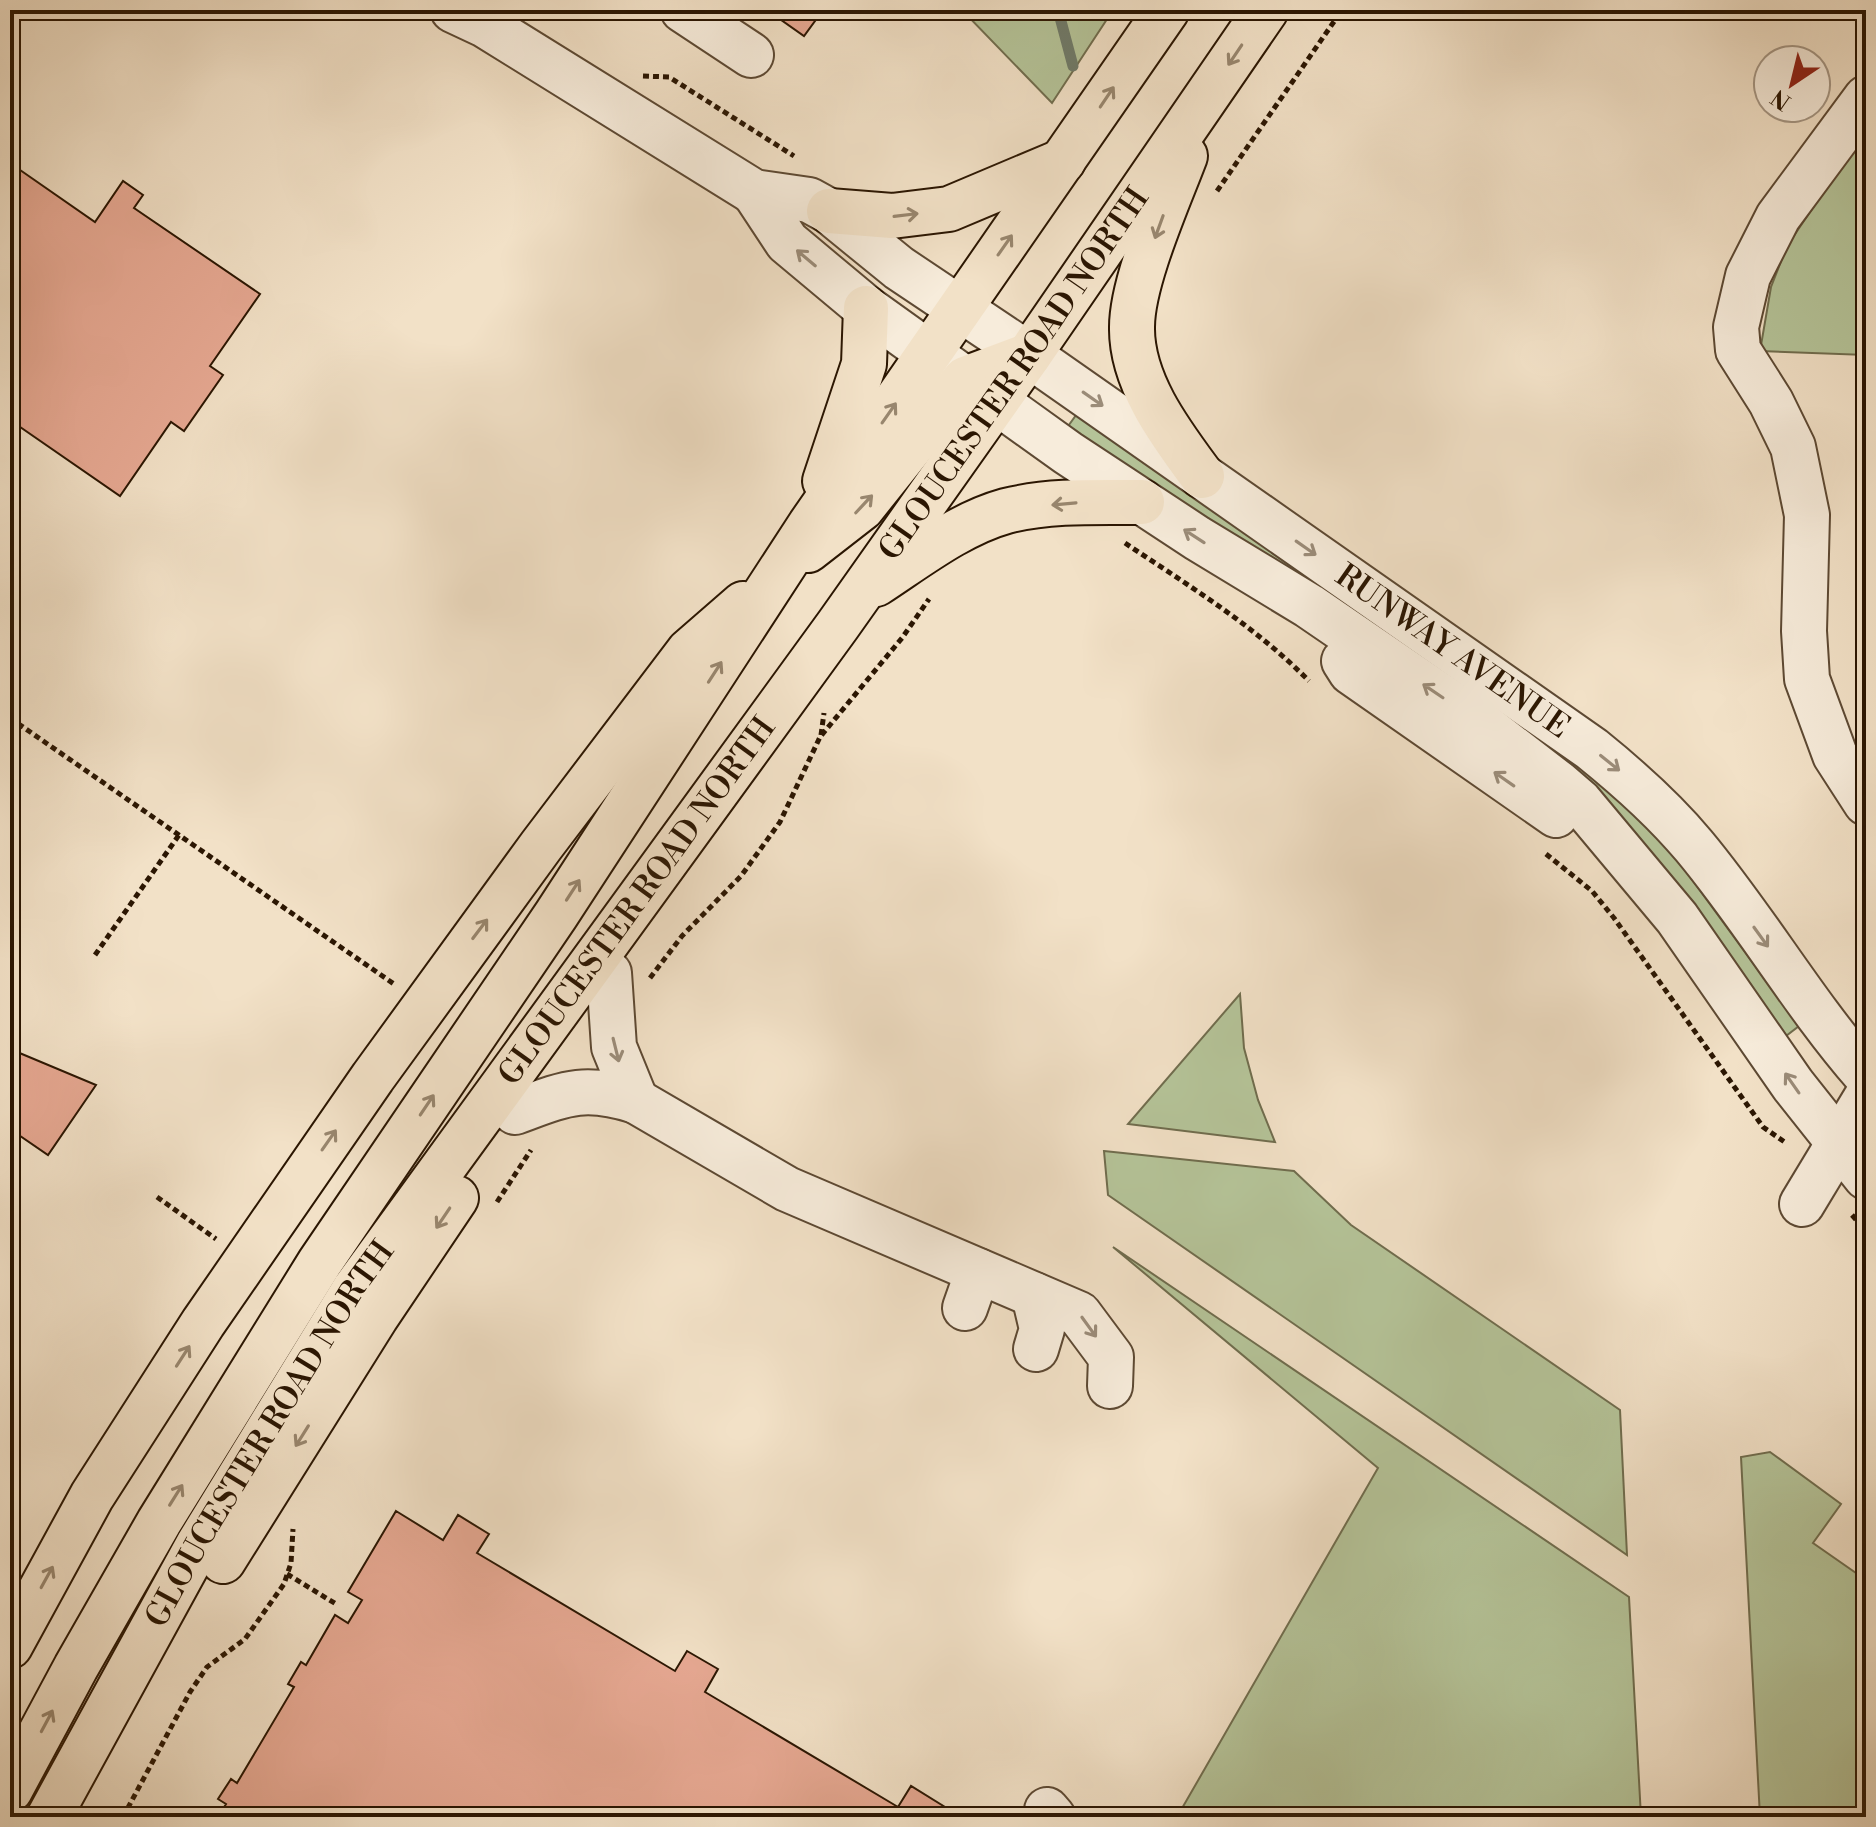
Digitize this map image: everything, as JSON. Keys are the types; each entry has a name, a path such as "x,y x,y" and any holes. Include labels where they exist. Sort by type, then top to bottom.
{"main road":[{"name":"GLOUCESTER ROAD NORTH","path":"1029,355 1266,10"},
{"name":"GLOUCESTER ROAD NORTH","path":"49,1817 198,1545 354,1290 859,596 963,378 960,309 1164,14"},
{"path":"1202,476 1176,441 1152,398 1140,371 1132,326 1140,283 1204,101"},
{"path":"829,211 892,216 949,209 1063,161"},
{"path":"810,525 864,364 866,308"},
{"path":"10,1646 92,1496 195,1337 426,1001 689,651 782,570 862,508 963,378 1029,355"},
{"name":"GLOUCESTER ROAD NORTH","path":"10,1790 159,1522 320,1262 556,915 810,525 963,378"},
{"path":"859,596 951,536 1006,511 1070,503 1142,502"},
{"path":"82,1817 128,1728 212,1580 376,1317 527,1128 628,978 639,929 661,868"}],"street":[{"path":"453,10 485,25 754,192"},
{"path":"683,10 751,55"},
{"path":"1866,98 1778,217 1748,276 1736,327 1738,350 1771,402 1793,447 1807,515 1804,631 1807,679 1835,755 1866,803"},
{"name":"RUNWAY AVENUE","path":"754,192 809,200 829,211 899,268 1029,355 1572,734 1625,775 1692,845 1866,1075"},
{"name":"RUNWAY AVENUE","path":"754,192 787,242 866,308 1142,502 1309,606 1480,723 1536,764 1580,802 1677,918 1793,1085 1857,1163"},
{"path":"628,978 614,1047 636,1101"},
{"path":"527,1128 570,1092 588,1090 613,1093 636,1101 787,1189 971,1290 1034,1295 1079,1314 1111,1357 1110,1386"},
{"path":"1857,1163 1866,1098"},
{"path":"1034,1295 1042,1329 1036,1349"}],"path":[{"path":"1215,194 1342,10"},
{"path":"640,75 669,77 802,161"},
{"path":"1115,538 1256,632 1319,691"},
{"path":"628,978 682,936 741,876 780,822 820,737 902,638 930,597"},
{"path":"10,718 400,988"},
{"path":"95,955 179,835"},
{"path":"1541,851 1592,891 1614,918 1763,1127"},
{"path":"495,1205 530,1151 527,1128"},
{"path":"157,1197 224,1245"},
{"path":"123,1817 190,1692 207,1667 245,1639 284,1584 291,1563 294,1525"},
{"path":"287,1574 336,1604"}],"green space":[{"path":"962,10 1113,10 1052,103"},
{"path":"1866,129 1866,355 1760,351 1771,287 1787,246"},
{"path":"1082,407 1565,751 1644,823 1677,859 1799,1026 1782,1039 1683,897 1066,429"},
{"path":"1240,994 1244,1048 1258,1100 1275,1142 1128,1124"},
{"path":"1104,1151 1294,1171 1351,1225 1620,1410 1627,1555 1108,1195"},
{"path":"1113,1247 1629,1597 1641,1817 1177,1817 1378,1468"},
{"path":"1770,1452 1841,1504 1813,1543 1866,1580 1866,1817 1760,1817 1741,1457"}],"building":[{"path":"767,10 823,10 804,36"},
{"path":"10,163 95,222 123,181 143,195 134,208 260,294 210,366 223,375 184,431 171,422 120,496 10,420"},
{"path":"10,1049 96,1085 48,1155 10,1129"},
{"path":"396,1511 443,1540 458,1515 489,1534 477,1553 675,1671 687,1651 718,1669 705,1692 898,1807 911,1786 945,1807 938,1817 218,1817 226,1804 218,1799 231,1779 237,1783 294,1687 288,1684 301,1662 306,1665 335,1615 348,1623 362,1600 348,1592"}],"waterway":[{"path":"1058,10 1073,66"}]}
